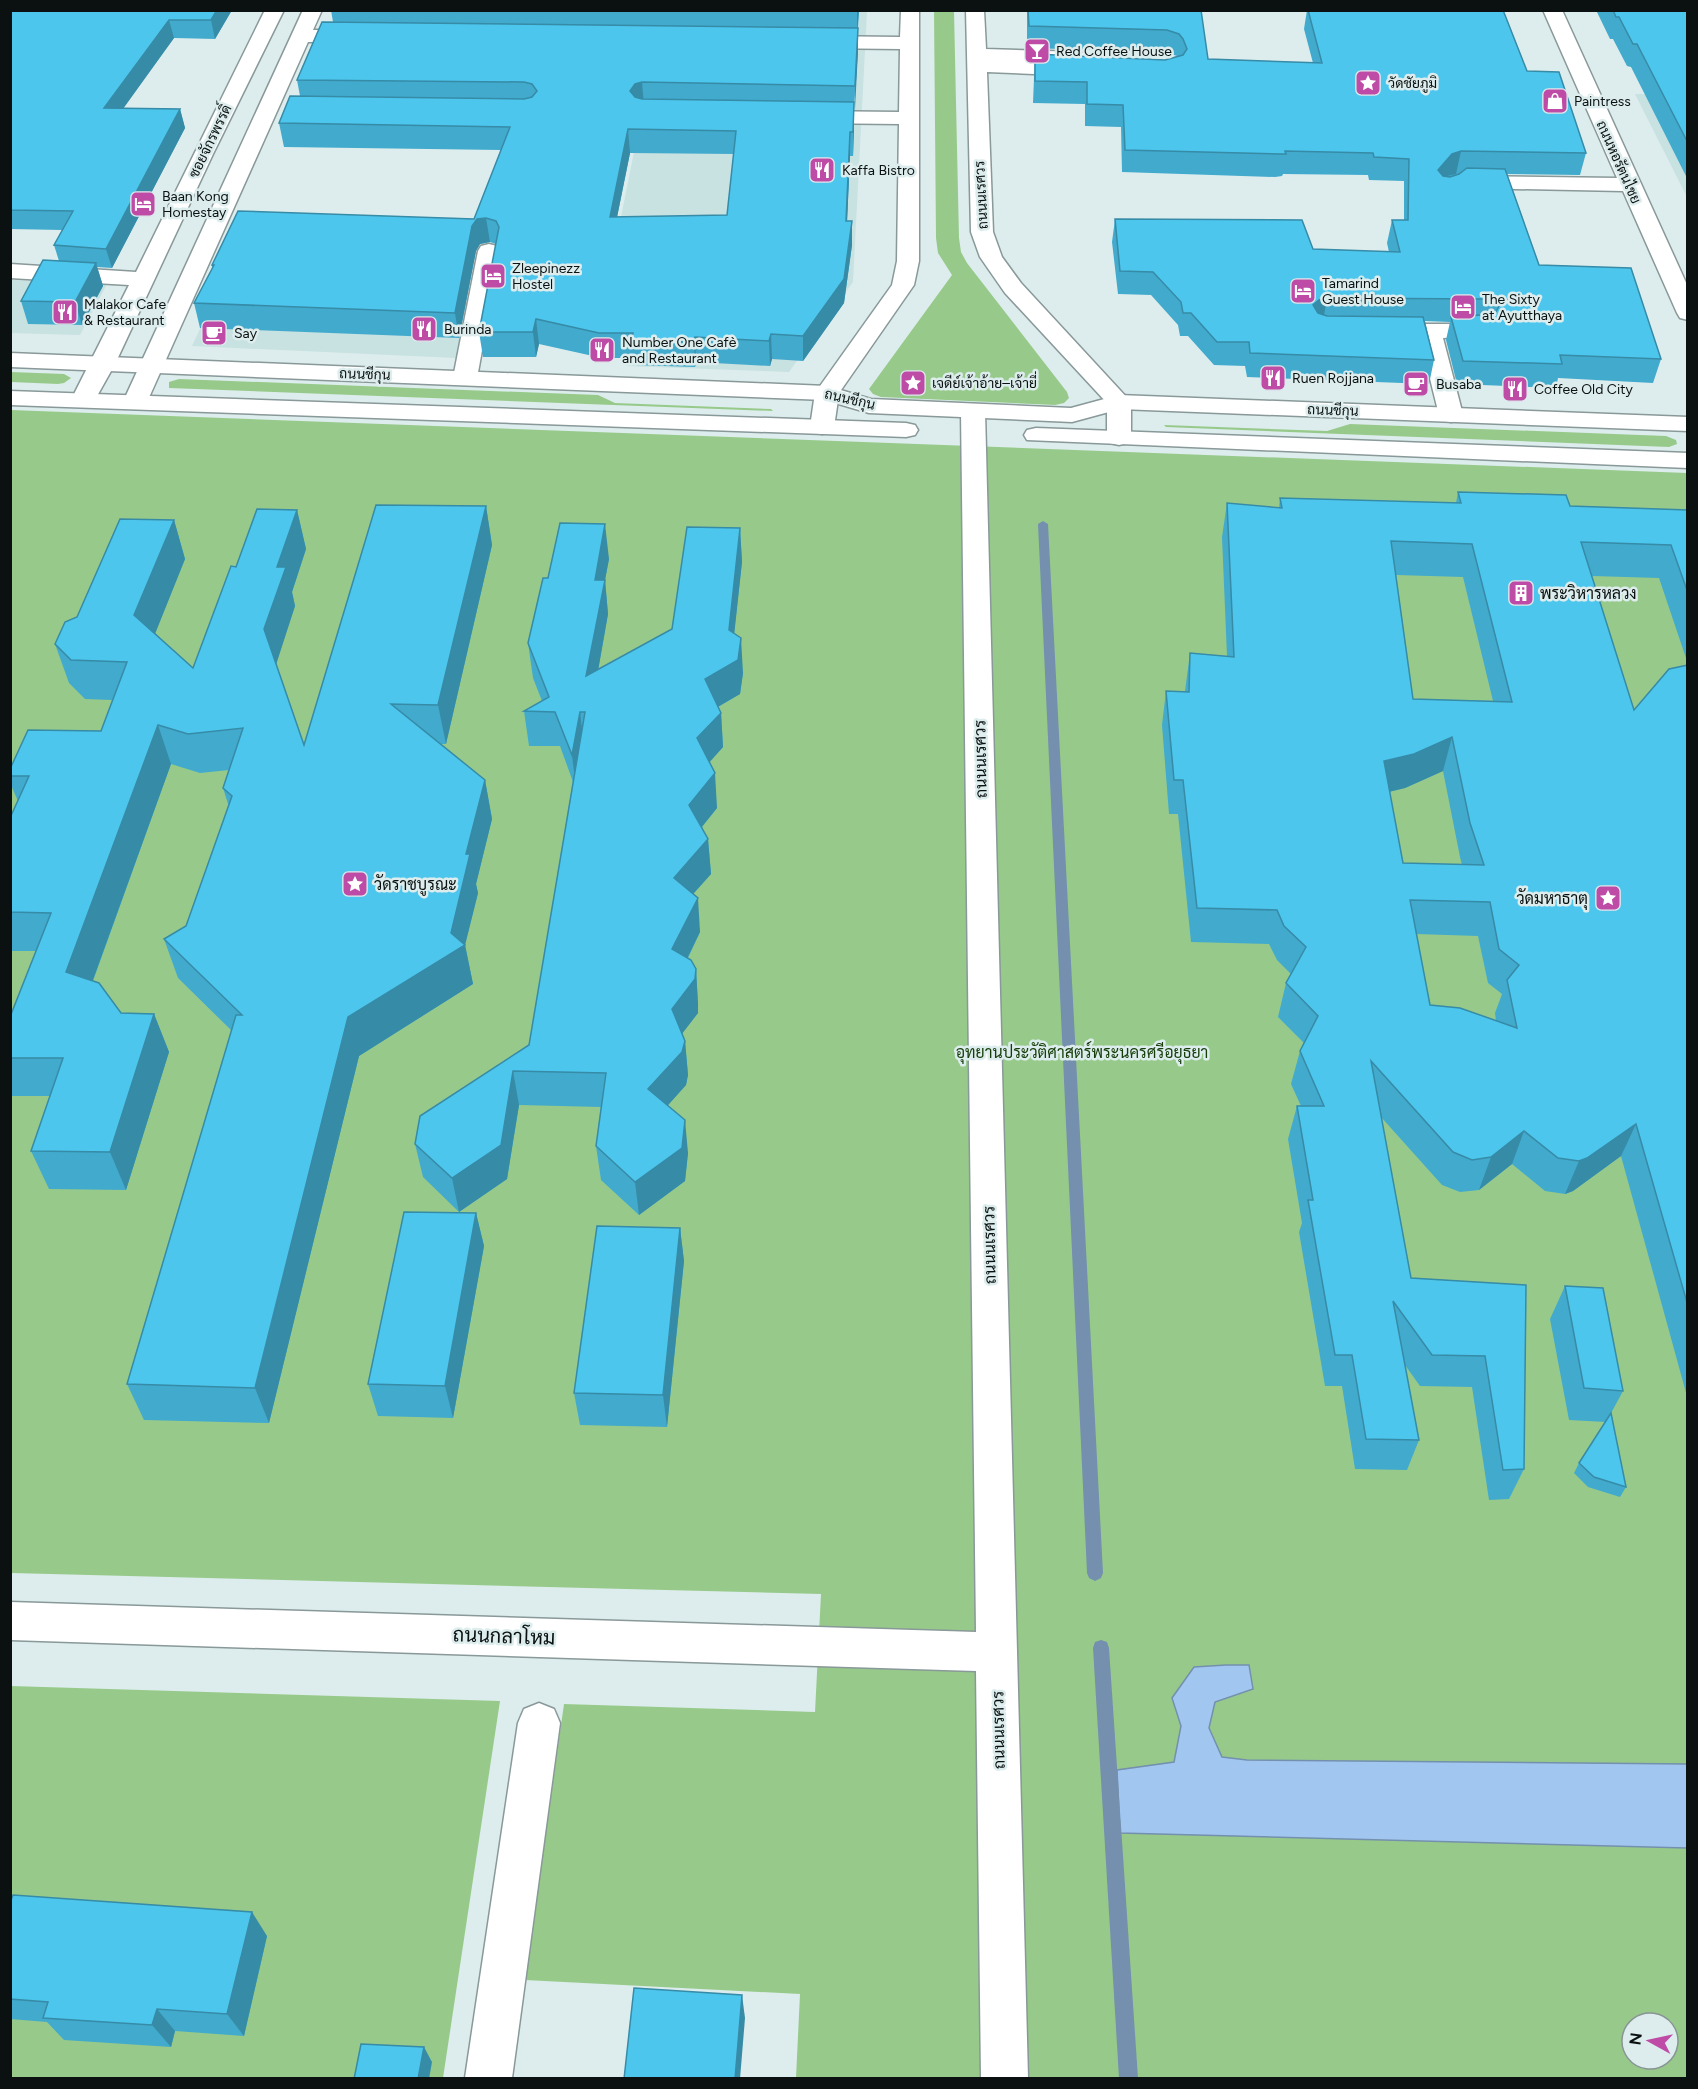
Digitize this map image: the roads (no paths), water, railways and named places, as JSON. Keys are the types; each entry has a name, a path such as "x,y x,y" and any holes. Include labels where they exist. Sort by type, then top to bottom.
{"street":[{"name":"ซอยจักรพรรดิ์","path":"83,400 103,364 203,154 275,10"},
{"path":"135,402 314,10"},
{"path":"822,427 827,393 903,285 908,261 910,10"},
{"name":"ถนนนเรศวร","path":"975,10 982,232 991,256 1013,288 1119,402"},
{"name":"ถนนหอรัตนไชย","path":"1552,10 1688,313"},
{"path":"303,36 374,37"},
{"path":"790,42 909,43"},
{"path":"976,61 1099,64"},
{"path":"267,111 291,112"},
{"path":"794,116 909,118"},
{"path":"203,154 248,155"},
{"path":"1446,191 1456,182 1629,185"},
{"path":"465,378 489,251"},
{"path":"10,271 143,279"},
{"path":"1358,331 1479,332"},
{"path":"1430,332 1451,415"},
{"name":"ถนนชีกุน","path":"10,360 827,393 869,406 1119,438 1688,461"},
{"name":"ถนนชีกุน","path":"10,398 822,427 1072,415 1119,402 1688,424"},
{"path":"1119,402 1119,438"},
{"name":"ถนนนเรศวร","path":"973,421 1005,2079"},
{"name":"ถนนกลาโหม","path":"10,1621 997,1652"},
{"path":"488,2079 539,1723"}],"water":[{"path":"1249,1665 1253,1689 1215,1702 1209,1728 1222,1757 1247,1760 1687,1764 1687,1848 1120,1833 1117,1770 1174,1762 1181,1726 1172,1698 1194,1667"}],"waterway":[{"path":"1043,524 1095,1573"},
{"path":"1101,1648 1129,2078"}],"place":[{"name":"Red Coffee House","path":"1037,51"},
{"name":"วัดชัยภูมิ","path":"1368,83"},
{"name":"Paintress","path":"1555,101"},
{"name":"Kaffa Bistro","path":"822,170"},
{"name":"Baan Kong Homestay","path":"143,204"},
{"name":"Zleepinezz Hostel","path":"493,276"},
{"name":"Tamarind Guest House","path":"1303,291"},
{"name":"The Sixty at Ayutthaya","path":"1463,307"},
{"name":"Malakor Cafe & Restaurant","path":"65,312"},
{"name":"Burinda","path":"424,329"},
{"name":"Say","path":"214,333"},
{"name":"Number One Cafè and Restaurant","path":"602,350"},
{"name":"Ruen Rojjana","path":"1273,378"},
{"name":"เจดีย์เจ้าอ้าย–เจ้ายี่","path":"913,383"},
{"name":"Busaba","path":"1416,384"},
{"name":"Coffee Old City","path":"1515,389"},
{"name":"พระวิหารหลวง","path":"1521,593"},
{"name":"วัดราชบูรณะ","path":"355,884"},
{"name":"วัดมหาธาตุ","path":"1608,898"}],"park label":[{"name":"อุทยานประวัติศาสตร์พระนครศรีอยุธยา","path":"1082,1052"}]}
